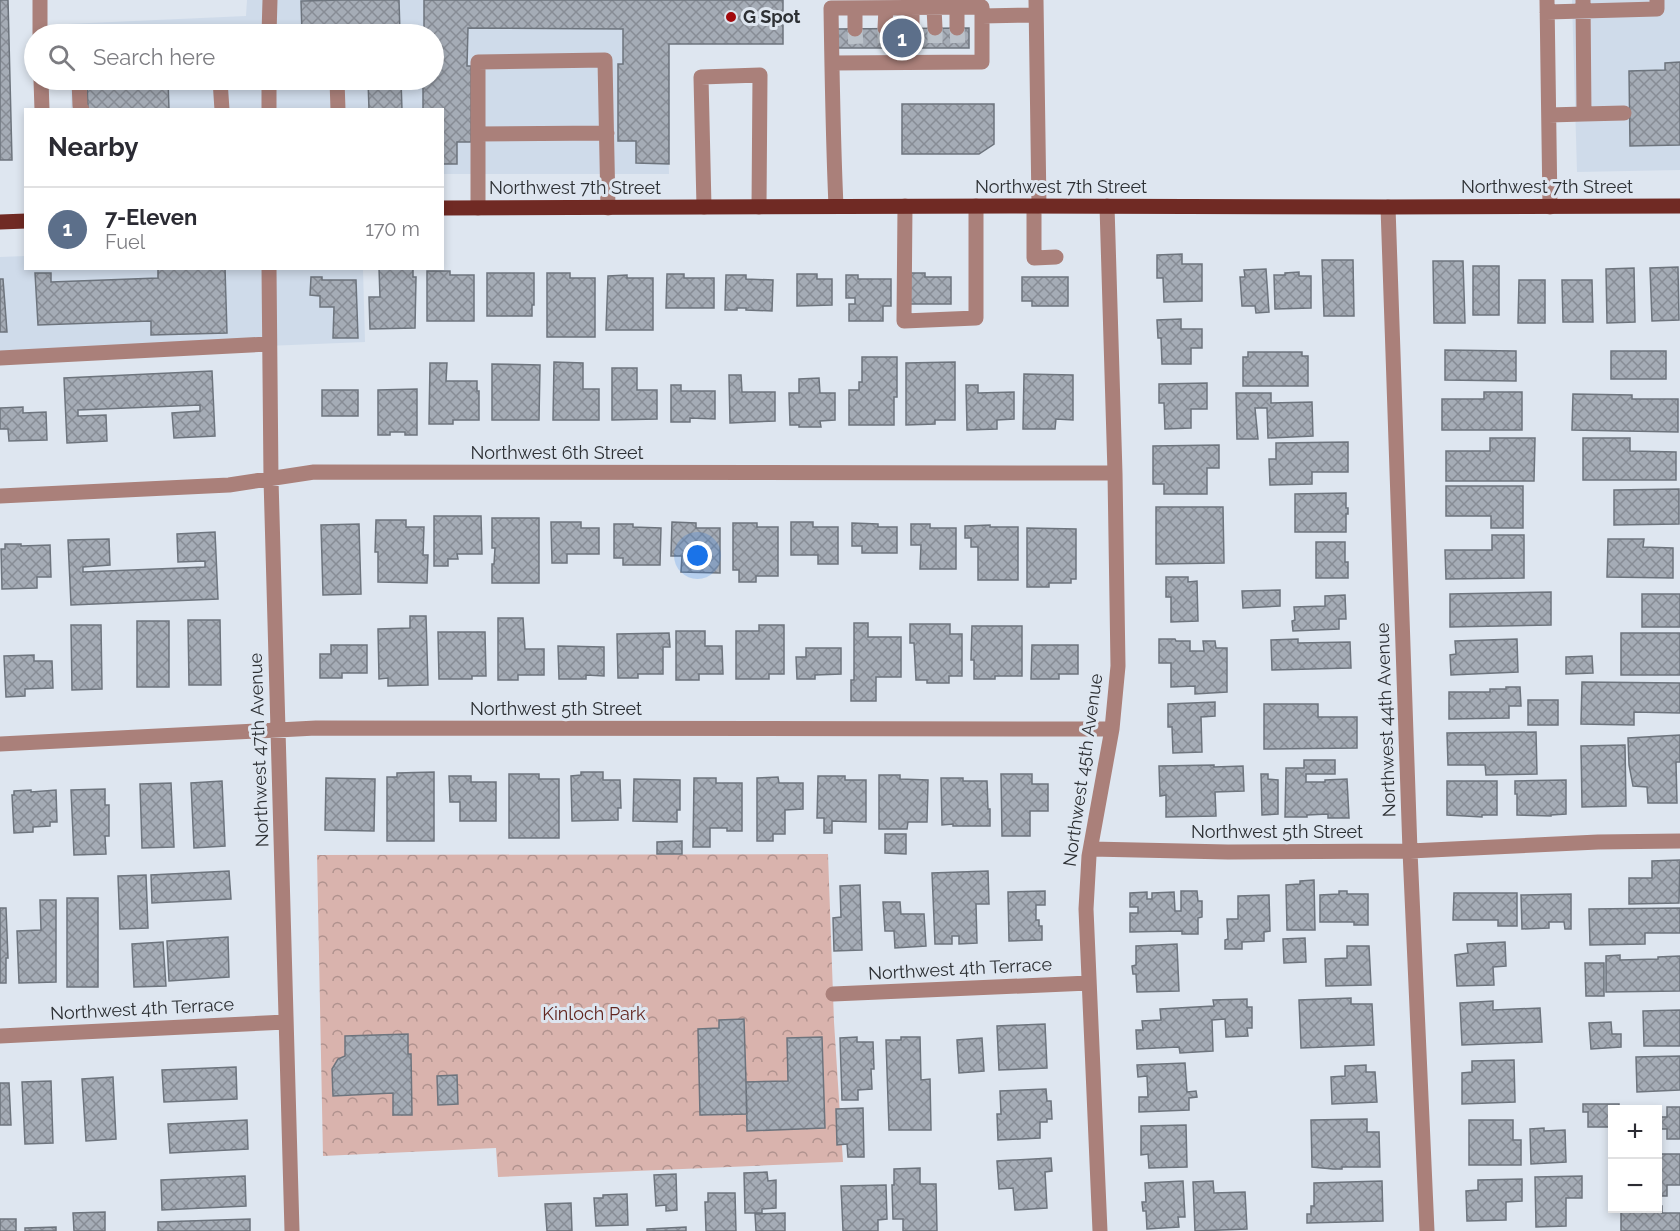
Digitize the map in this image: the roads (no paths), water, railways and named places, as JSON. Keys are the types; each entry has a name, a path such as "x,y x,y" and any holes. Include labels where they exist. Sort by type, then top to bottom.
{"main road":[{"name":"Northwest 7th Street","path":"444,208 1680,206"},
{"path":"0,222 24,220"}],"street":[{"path":"40,0 40,24"},
{"path":"269,24 270,0"},
{"path":"1550,207 1547,6 1657,9 1657,0"},
{"path":"1583,6 1584,114"},
{"path":"957,7 957,28"},
{"path":"832,63 856,56 913,55 958,55 982,62 982,7 831,8 832,63 836,206"},
{"path":"855,8 855,28"},
{"path":"885,28 886,8"},
{"path":"912,8 912,28"},
{"path":"934,8 934,28"},
{"path":"982,16 1036,8 1034,258 1056,257"},
{"path":"478,208 478,62 605,60 608,208"},
{"path":"704,207 701,77 760,75 759,207"},
{"path":"41,90 42,108"},
{"path":"79,90 81,108"},
{"path":"221,90 222,108"},
{"path":"269,90 269,108"},
{"path":"337,90 338,108"},
{"path":"1549,115 1624,113"},
{"path":"478,134 607,134"},
{"path":"905,206 904,321 976,318 976,206"},
{"name":"Northwest 45th Avenue","path":"1100,1231 1086,887 1112,729 1118,666 1107,206"},
{"name":"Northwest 44th Avenue","path":"1388,207 1410,851 1427,1231"},
{"name":"Northwest 47th Avenue","path":"269,270 271,479 292,1231"},
{"path":"0,358 268,344"},
{"name":"Northwest 6th Street","path":"0,496 229,485 314,472 1115,473"},
{"name":"Northwest 5th Street","path":"0,744 316,728 1112,729"},
{"name":"Northwest 5th Street","path":"1091,849 1228,852 1410,851 1680,840"},
{"name":"Northwest 4th Terrace","path":"833,994 1089,983"},
{"name":"Northwest 4th Terrace","path":"0,1036 286,1022"}],"tunnel":[{"path":"885,28 885,48"},
{"path":"912,28 913,48"},
{"path":"935,28 935,48"},
{"path":"957,28 958,48"},
{"path":"855,29 856,48"}],"place":[{"name":"G Spot","path":"731,17"},
{"name":"7-Eleven","path":"902,38"}],"park label":[{"name":"Kinloch Park","path":"594,1014"}]}
